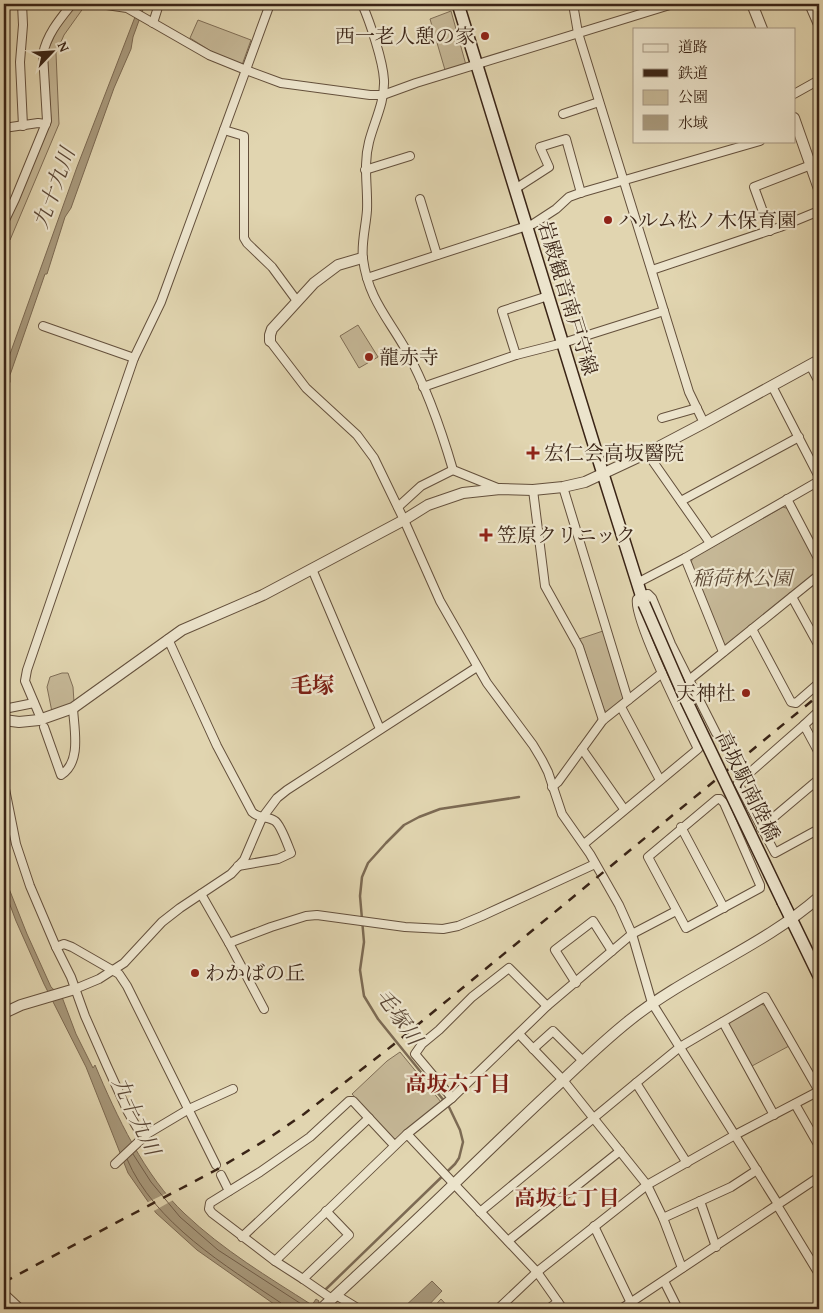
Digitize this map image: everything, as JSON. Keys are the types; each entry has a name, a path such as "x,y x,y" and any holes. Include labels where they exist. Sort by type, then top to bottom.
{"main road":[{"name":"岩殿観音南戸守線","path":"458,4 643,599"},
{"name":"高坂駅南陸橋","path":"643,599 685,698 792,920"},
{"path":"792,920 816,962 819,976"}],"street":[{"path":"22,4 23,25 20,62 24,126"},
{"path":"4,222 46,124 44,48 54,28 72,4"},
{"path":"100,4 120,6 132,10 209,55 281,83 370,96 383,95 673,4"},
{"path":"152,22 159,4"},
{"path":"39,714 25,681 26,670 134,358 161,302 270,4"},
{"path":"353,4 364,4 382,65 384,80 383,95 368,143 365,170 367,208 362,258 373,298 405,349 423,387 437,420 453,470"},
{"path":"573,4 578,33 689,392 704,423"},
{"path":"752,4 762,28"},
{"path":"809,4 819,27"},
{"path":"796,93 819,80"},
{"path":"563,114 599,102"},
{"path":"4,128 46,124"},
{"path":"796,127 819,189"},
{"path":"224,130 244,136 244,238 246,243 278,274 297,301"},
{"path":"515,189 549,167 540,147 566,139 581,193"},
{"path":"367,278 526,226 556,209 569,197 757,142"},
{"path":"365,170 410,156"},
{"path":"770,231 754,187 811,165"},
{"path":"420,199 437,255"},
{"path":"652,270 770,231 819,211"},
{"path":"362,258 338,265 314,284 272,329 270,341 306,388 357,435 374,458 440,601 477,667 533,745 548,772 562,814 584,844 619,905 632,934 652,1003 778,1204 819,1274"},
{"path":"516,355 502,311 548,296"},
{"path":"423,387 516,355 562,343 664,311"},
{"path":"43,326 134,358"},
{"path":"4,720 19,722 39,720 73,708 182,630 263,595 404,520 428,505 462,493 500,489 533,490 563,488 585,482 647,453 815,362 819,382"},
{"path":"772,386 819,477"},
{"path":"662,418 697,408"},
{"path":"681,501 799,437"},
{"path":"647,453 710,543"},
{"path":"398,507 421,486 453,470 500,489"},
{"path":"637,583 819,482"},
{"path":"563,488 628,700"},
{"path":"533,490 545,586 579,647 604,720"},
{"path":"787,499 819,560"},
{"path":"685,558 723,652"},
{"path":"312,569 380,729"},
{"path":"689,680 819,575"},
{"path":"584,844 698,749 662,673 637,611 637,599 643,599 648,594 652,598 716,734"},
{"path":"792,597 819,646"},
{"path":"752,629 791,702 796,702 819,683"},
{"path":"168,639 217,746 252,812 256,816 274,820 291,854 278,859 238,866"},
{"path":"4,1013 46,997 87,985 112,971 124,962 162,922 231,874 244,860 262,818 277,798 477,667"},
{"path":"552,787 558,782 604,720 662,673"},
{"path":"4,709 34,703"},
{"path":"621,707 660,780"},
{"path":"44,728 61,776 70,768 75,750 73,708"},
{"path":"819,711 738,782 775,853 819,829"},
{"path":"804,725 819,753"},
{"path":"582,749 624,809"},
{"path":"761,828 819,779"},
{"path":"4,784 16,844 30,886 71,977 74,989 107,1066 142,1138"},
{"path":"716,799 720,799 724,804 760,885 758,890 686,928 648,857 681,827 716,799"},
{"path":"681,827 724,908"},
{"path":"229,942 306,916 317,915 413,928 443,929 458,926 595,864"},
{"path":"201,894 264,1009"},
{"path":"329,1302 454,1184 503,1134 583,1061 652,1003 768,936 792,920 819,897"},
{"path":"275,1261 394,1145 452,1098 547,1006 632,934 676,911"},
{"path":"576,983 555,950 594,921 612,951"},
{"path":"56,946 64,944 72,947 119,974 127,986 216,1166"},
{"path":"452,1098 415,1054 422,1044 472,997 509,968 547,1006"},
{"path":"480,1212 680,1047 765,997 819,1091 735,1135 647,1185 537,1272 498,1309"},
{"path":"723,1022 774,1115"},
{"path":"534,1049 553,1032 583,1061"},
{"path":"519,1034 563,1080 647,1185 663,1218 682,1268"},
{"path":"636,1083 687,1163"},
{"path":"116,1163 142,1138 189,1109 232,1089"},
{"path":"359,1309 329,1302 304,1279 242,1238 209,1209 210,1203 266,1168 310,1137 349,1101 353,1101 394,1145"},
{"path":"795,1104 819,1146"},
{"path":"242,1238 369,1118"},
{"path":"407,1134 537,1272 561,1306 548,1309"},
{"path":"508,1241 620,1151"},
{"path":"663,1218 731,1187 757,1170"},
{"path":"221,1174 229,1191"},
{"path":"621,1309 819,1177"},
{"path":"700,1201 716,1247"},
{"path":"304,1279 349,1235 326,1211"},
{"path":"594,1226 631,1303"},
{"path":"664,1281 678,1309"},
{"path":"4,1295 19,1309"}],"green space":[{"path":"74,6 84,7 64,35 56,53 59,124 10,240 4,242 4,233 51,122 47,52 57,30"},
{"path":"451,11 466,65 445,70 430,19"},
{"path":"198,20 251,40 242,65 222,58 190,38"},
{"path":"358,325 378,357 359,368 340,336"},
{"name":"稲荷林公園","path":"783,507 789,509 819,566 819,571 726,645 722,644 691,562 693,558"},
{"path":"603,631 624,697 622,701 607,712 604,710 579,639"},
{"path":"68,673 73,687 74,702 52,712 47,687 50,677"},
{"path":"761,1004 766,1006 789,1046 752,1066 729,1026 730,1022"},
{"path":"400,1052 441,1102 397,1139 394,1139 352,1094 387,1061"},
{"path":"441,1299 449,1308 432,1309"}],"water":[{"path":"140,4 145,4 133,37 131,49 114,88 71,208 65,217 47,274 45,274 10,375 10,382 4,393 4,375 10,354 77,167"},
{"path":"4,876 51,987 62,997 76,1034 93,1068 95,1065 122,1124 144,1164 157,1182 185,1214 215,1239 246,1262 312,1305 316,1299 319,1301 316,1308 318,1309 281,1309 197,1250 156,1213 128,1173 86,1067 44,984 16,921 4,889"},
{"path":"432,1281 442,1291 425,1309 402,1309"}],"pier":[{"path":"169,1192 175,1199 152,1212 146,1203"}],"waterway":[{"name":"毛塚川","path":"325,1290 455,1164 459,1158 463,1142 460,1130 449,1107 378,1019 364,996 360,970 364,942 360,896 362,877 368,863 386,843 404,825 419,817 440,809 519,797"}],"railway":[{"path":"4,1282 216,1170 304,1114 393,1045 819,695"}],"place":[{"name":"西一老人憩の家","path":"485,36"},
{"name":"ハルム松ノ木保育園","path":"608,220"},
{"name":"龍赤寺","path":"369,357"},
{"name":"宏仁会高坂醫院","path":"533,453"},
{"name":"笠原クリニック","path":"486,535"},
{"name":"天神社","path":"746,693"},
{"name":"わかばの丘","path":"195,973"}],"district":[{"name":"毛塚","path":"312,685"},
{"name":"高坂六丁目","path":"458,1084"},
{"name":"高坂七丁目","path":"567,1198"}],"water label":[{"name":"九十九川","path":"54,188"},
{"name":"九十九川","path":"136,1116"}]}
